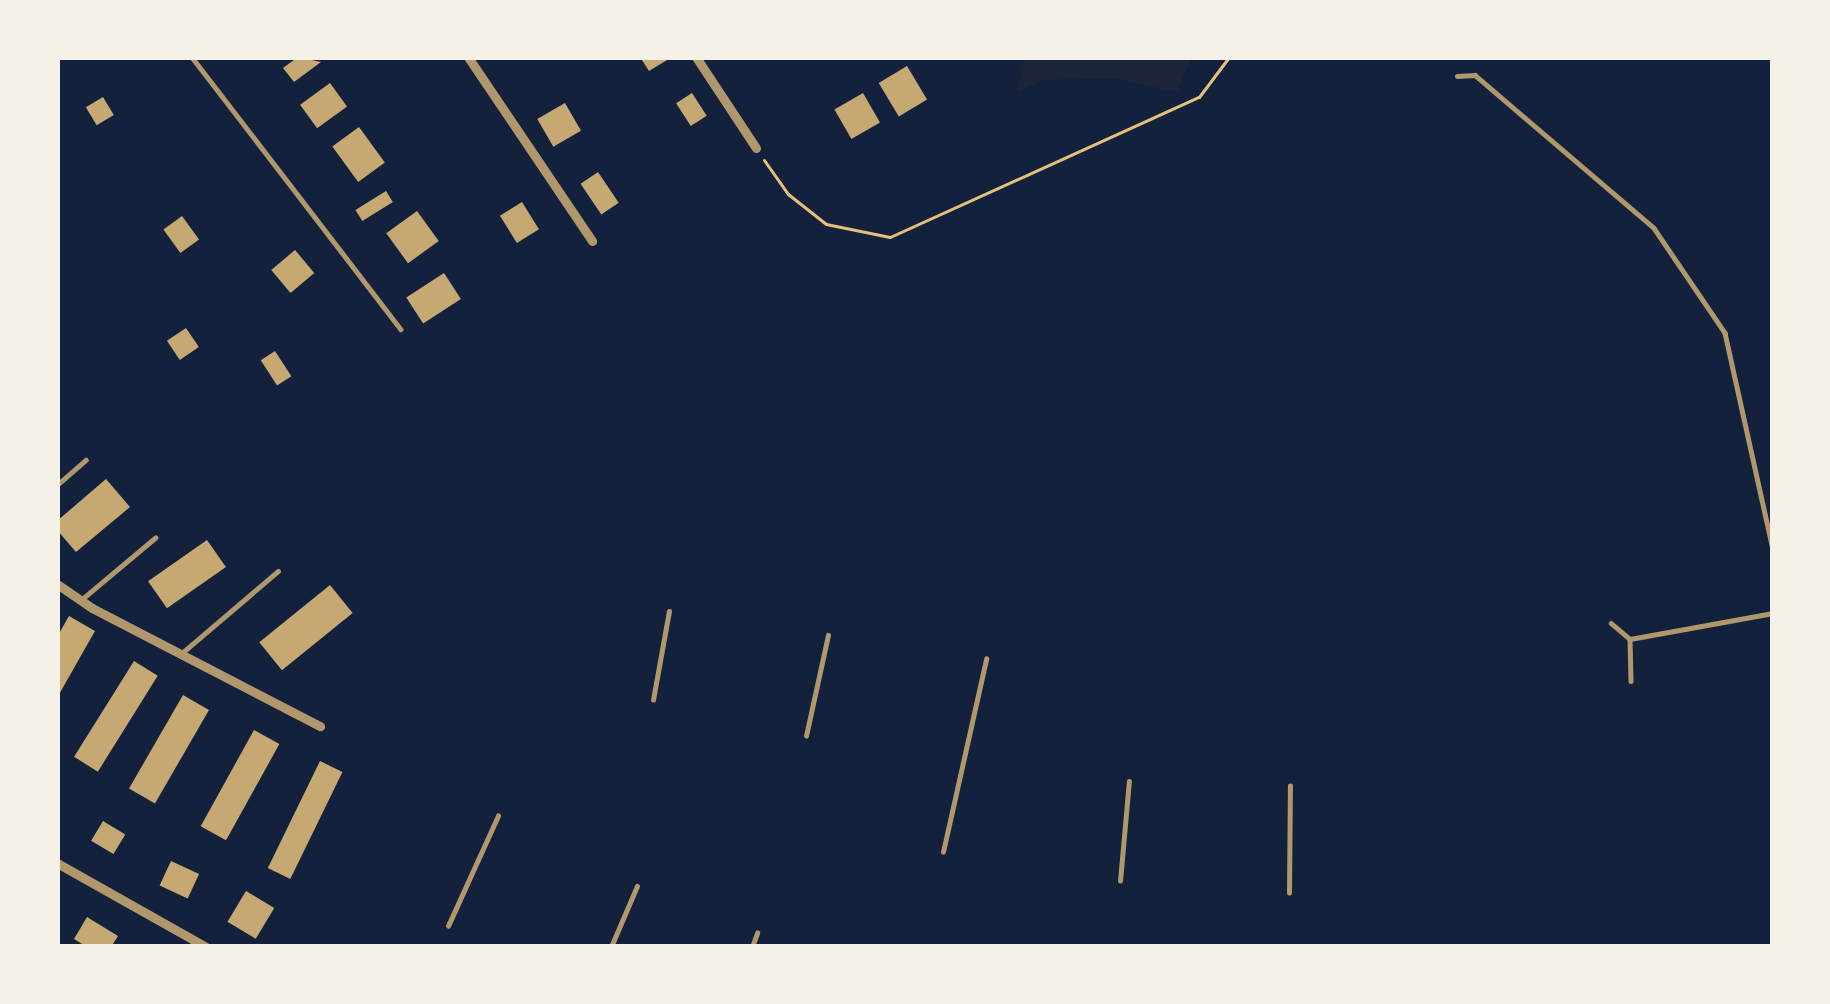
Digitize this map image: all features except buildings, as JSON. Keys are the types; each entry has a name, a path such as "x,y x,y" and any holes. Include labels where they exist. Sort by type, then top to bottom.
{"street":[{"path":"468,57 592,241"},
{"path":"695,57 756,148"},
{"path":"57,584 320,726"},
{"path":"57,863 206,947"}],"lane":[{"path":"192,57 401,329"},
{"path":"1457,76 1475,75 1654,228 1725,333 1773,549"},
{"path":"57,485 86,460"},
{"path":"81,600 155,538"},
{"path":"181,654 278,571"},
{"path":"653,700 669,611"},
{"path":"1630,639 1773,613"},
{"path":"1611,623 1630,639 1631,681"},
{"path":"806,736 828,635"},
{"path":"943,852 986,659"},
{"path":"1120,881 1130,781"},
{"path":"1289,893 1290,786"},
{"path":"448,926 498,816"},
{"path":"610,947 637,886"},
{"path":"752,947 758,933"}],"path":[{"path":"756,148 788,194 826,224 890,237 1199,97 1229,57"}],"shaded area":[{"path":"1024,57 1192,57 1177,92 1112,78 1044,80 1018,91"}]}
